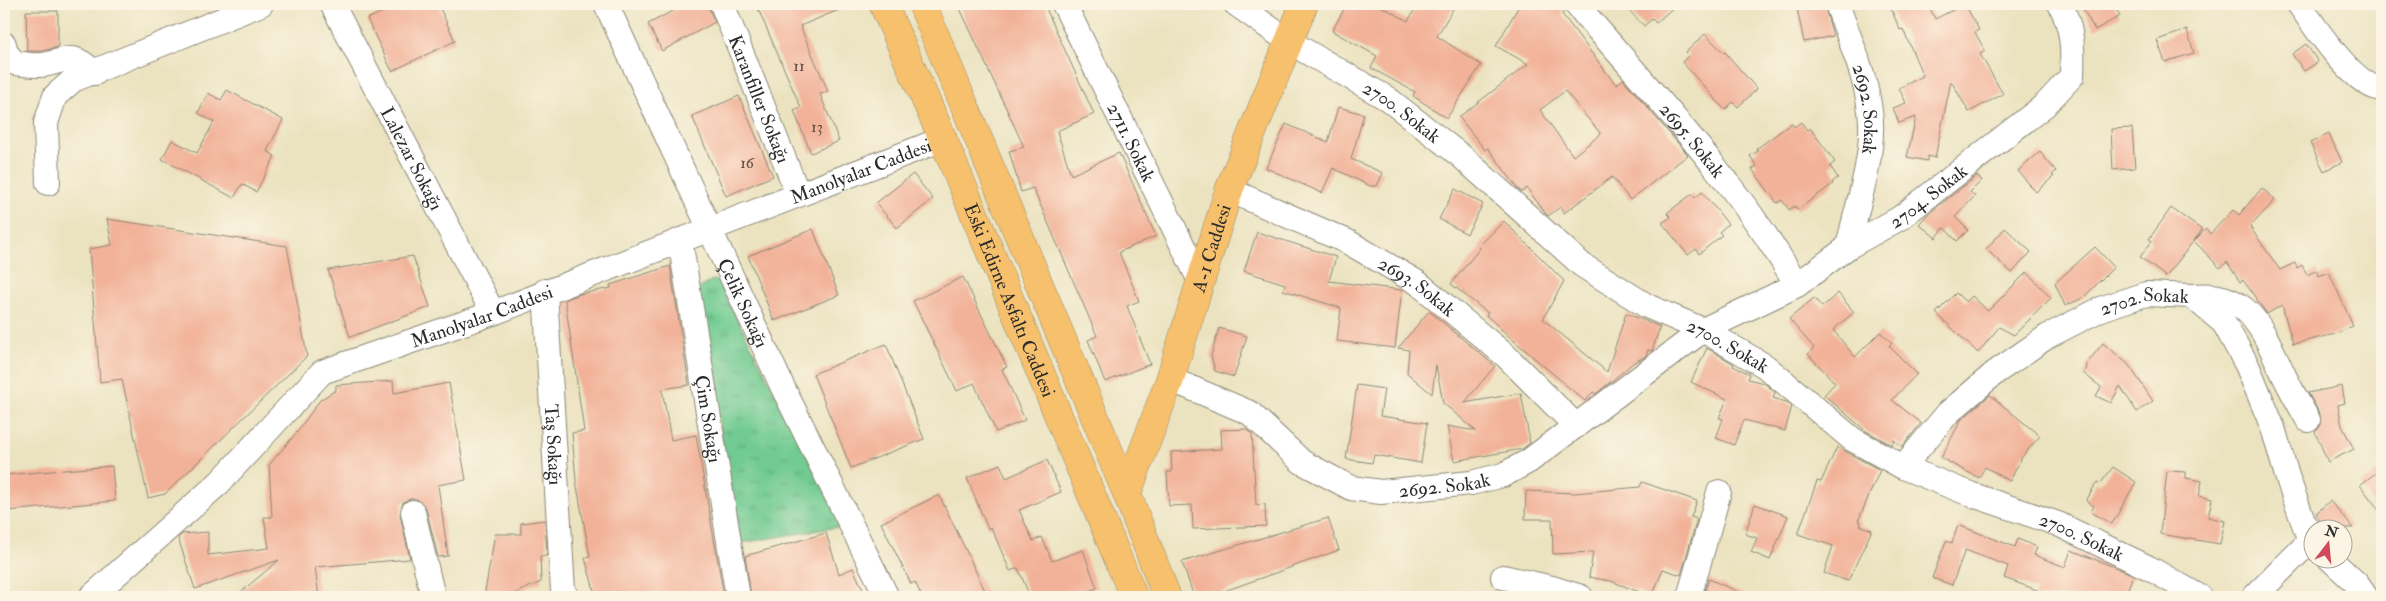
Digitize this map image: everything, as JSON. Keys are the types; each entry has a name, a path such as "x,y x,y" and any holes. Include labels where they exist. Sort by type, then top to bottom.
{"main road":[{"name":"Eski Edirne Asfaltı Caddesi","path":"883,4 943,139 1020,328 1134,597"},
{"name":"Eski Edirne Asfaltı Caddesi","path":"922,4 1127,494 1167,597"},
{"name":"A-1 Caddesi","path":"1127,494 1170,379 1229,190 1304,4"},
{"path":"1096,504 1127,494"}],"street":[{"path":"48,184 46,123 55,96 73,80 261,4"},
{"name":"Lalezar Sokağı","path":"332,4 493,313"},
{"name":"Çelik Sokağı","path":"606,4 784,388 887,597"},
{"name":"Karanfiller Sokağı","path":"722,4 798,194"},
{"name":"2711. Sokak","path":"1064,4 1200,281"},
{"name":"2700. Sokak","path":"1236,4 1288,42 1388,99 1461,156 1582,265 1647,306 1703,330 1765,366 1852,438 1903,467 1970,494 2058,524 2149,568 2200,597"},
{"name":"2695. Sokak","path":"1576,4 1684,126 1774,247 1796,285"},
{"name":"2692. Sokak","path":"1837,4 1868,100 1871,124 1868,158 1848,247"},
{"name":"2704. Sokak","path":"1703,330 1796,285 1848,247 1900,218 2045,105 2072,76 2074,45 2060,4"},
{"path":"2300,4 2317,32 2356,75 2382,88"},
{"path":"4,44 6,52 15,63 46,65 66,58 81,60 94,73"},
{"name":"Manolyalar Caddesi","path":"91,597 219,483 322,372 493,313 943,139"},
{"name":"2693. Sokak","path":"1229,190 1348,242 1418,283 1506,356 1576,426"},
{"name":"Çim Sokağı","path":"680,240 738,597"},
{"name":"Taş Sokağı","path":"546,291 562,595"},
{"name":"2702. Sokak","path":"1903,467 1948,413 1996,372 2048,336 2103,308 2146,294 2192,296 2224,322 2247,365 2273,428 2287,476 2304,522"},
{"path":"2192,296 2208,294 2226,298 2244,308 2258,322 2288,385 2308,420"},
{"name":"2692. Sokak","path":"1170,379 1250,413 1302,462 1351,488 1381,492 1471,483 1495,477 1530,461 1703,330"},
{"path":"1689,597 1719,492"},
{"path":"413,512 433,597"},
{"path":"2254,597 2304,550"},
{"path":"2339,568 2357,584 2366,597"},
{"path":"1503,577 1552,588 1581,597"}],"green space":[{"path":"712,280 718,281 843,526 741,543 695,291"}],"building":[{"path":"400,4 438,4 455,41 392,71 367,19"},
{"path":"686,4 707,4 715,22 662,51 648,24"},
{"path":"756,4 853,4 800,26 828,91 820,94 839,141 811,153 794,111 801,108"},
{"path":"958,4 1044,4 1094,114 1057,131 1071,175 1119,153 1156,236 1119,252 1139,301 1127,306 1150,364 1105,382 1088,340 1097,336 1033,188 1021,192 1009,151 1024,147"},
{"path":"1347,4 1377,4 1408,21 1418,4 1456,4 1437,36 1481,65 1447,118 1413,96 1415,92 1371,68 1377,56 1332,31"},
{"path":"1520,4 1552,4 1564,12 1562,14 1616,85 1623,79 1688,155 1630,200 1612,177 1564,213 1560,207 1548,216 1527,188 1522,192 1519,190 1488,148 1485,150 1459,117 1528,64 1496,46","holes":["1565,91 1601,134 1573,156 1540,110"]},
{"path":"1623,4 1677,4 1656,23 1652,19 1644,26"},
{"path":"1796,4 1824,4 1833,36 1804,42"},
{"path":"1889,4 1928,4 1935,19 1965,4 1979,30 1975,32 1985,51 1980,54 2003,94 1969,112 1951,81 1935,158 1928,156 1927,161 1907,157 1916,117 1899,123 1893,108 1906,103 1899,88 1923,76 1903,29 1900,30"},
{"path":"2080,4 2113,4 2120,16 2095,30"},
{"path":"26,11 58,11 58,47 42,51 27,51"},
{"path":"2187,30 2194,53 2165,62 2157,40"},
{"path":"1705,34 1725,52 1757,89 1738,107 1733,102 1725,110 1682,62 1689,55 1686,52"},
{"path":"2306,44 2318,62 2304,71 2292,54"},
{"path":"227,90 283,120 267,151 275,156 256,192 242,184 234,198 162,159 172,140 197,153 214,122 198,113 208,93 221,100"},
{"path":"739,96 773,176 726,196 692,116"},
{"path":"1338,107 1364,114 1351,159 1383,173 1377,186 1370,186 1333,168 1322,193 1266,168 1286,124 1328,142"},
{"path":"1801,122 1807,130 1810,128 1835,162 1830,166 1838,178 1832,182 1833,184 1797,210 1795,206 1789,210 1782,200 1777,203 1752,169 1757,166 1750,156 1758,151 1756,149 1792,123 1794,127"},
{"path":"2132,128 2135,168 2113,170 2111,129"},
{"path":"2329,134 2342,162 2324,171 2310,143"},
{"path":"2040,152 2056,171 2052,175 2054,176 2036,192 2018,171"},
{"path":"913,174 933,199 897,228 876,203"},
{"path":"1977,176 1982,180 1970,192 1975,196 1955,217 1968,230 1957,241 1944,228 1936,238 1919,224 1928,214"},
{"path":"2262,188 2275,200 2250,227 2280,270 2295,263 2297,268 2302,265 2307,275 2317,270 2319,276 2329,272 2353,326 2335,334 2293,344 2282,305 2267,314 2243,280 2240,282 2227,262 2220,268 2194,241 2206,229 2210,234 2233,210 2239,215"},
{"path":"1455,189 1483,204 1467,234 1439,219"},
{"path":"1702,192 1728,224 1719,232 1722,235 1699,254 1696,249 1688,255 1662,223 1671,217 1667,213 1692,194 1695,198"},
{"path":"2171,208 2202,230 2166,277 2140,257 2152,241 2149,239"},
{"path":"107,219 287,246 307,356 165,494 148,498 122,379 100,382 89,249 112,245"},
{"path":"1504,221 1564,281 1543,319 1607,372 1626,313 1660,327 1652,351 1648,350 1646,356 1633,363 1596,394 1593,392 1585,401 1512,339 1486,315 1488,313 1451,284 1480,248 1479,246"},
{"path":"2005,228 2031,252 2012,273 1986,249"},
{"path":"813,229 839,295 774,321 748,256"},
{"path":"1257,232 1336,257 1329,281 1402,290 1395,348 1337,341 1341,308 1283,290 1285,284 1244,271"},
{"path":"2095,247 2114,267 2083,298 2065,306 2055,283"},
{"path":"413,256 430,307 350,337 328,270"},
{"path":"670,266 689,385 662,389 671,440 696,435 724,597 596,597 585,558 590,557 576,481 572,433 584,431 565,300 580,294 611,288 610,285"},
{"path":"2027,272 2051,298 2014,335 1999,327 1978,353 1936,313 1956,293 1966,302 1972,296 1988,311"},
{"path":"963,277 1007,367 1002,369 1025,420 996,432 974,383 957,391 913,301"},
{"path":"1838,293 1854,312 1833,330 1855,357 1880,332 1892,343 1889,346 1917,374 1892,400 1921,423 1902,447 1894,440 1892,445 1866,431 1824,395 1835,383 1808,354 1814,348 1789,319 1814,298 1822,307"},
{"path":"1429,311 1495,366 1464,403 1521,393 1530,443 1522,449 1454,461 1447,426 1476,431 1443,403 1436,365 1432,394 1407,373 1409,350 1398,348"},
{"path":"1219,328 1247,336 1234,377 1215,371 1211,356"},
{"path":"2103,343 2128,364 2153,401 2137,412 2120,386 2111,403 2096,396 2101,387 2083,373 2087,368 2085,366"},
{"path":"886,344 924,439 851,468 813,374"},
{"path":"1707,348 1734,364 1733,366 1750,374 1748,379 1764,383 1775,392 1773,398 1792,406 1785,431 1744,420 1734,445 1716,438 1723,419 1719,418 1727,399 1691,382"},
{"path":"393,381 394,393 449,383 466,480 438,485 448,556 438,557 426,508 417,499 410,499 403,502 400,515 410,559 315,567 319,597 235,597 279,560 195,589 178,538 182,534 208,532 208,555 269,548 264,517 272,517 269,465 297,432 320,400 336,390 336,385"},
{"path":"1357,385 1384,389 1380,416 1427,423 1421,463 1374,455 1372,463 1346,459"},
{"path":"2342,386 2345,403 2338,405 2342,426 2354,449 2328,462 2315,432 2320,427 2320,414 2308,393"},
{"path":"1990,395 2040,436 2022,457 2010,481 1985,467 1979,478 1941,458 1961,420"},
{"path":"1247,429 1252,434 1256,505 1265,504 1266,526 1193,529 1192,505 1169,506 1167,472 1172,472 1171,452 1222,449 1221,430"},
{"path":"1837,447 1880,470 1858,521 1861,522 1860,525 1872,530 1848,581 1824,573 1833,546 1798,534 1817,481 1821,482"},
{"path":"1047,460 1061,492 1019,510 1033,541 1042,537 1052,561 1083,550 1097,588 1072,597 1030,597 1018,568 1010,571 991,527 988,529 967,478 1000,464 1006,478"},
{"path":"112,466 115,501 7,511 4,475"},
{"path":"2113,467 2136,482 2112,524 2091,512 2094,506 2086,501 2097,482 2100,484"},
{"path":"2382,468 2382,514 2360,485"},
{"path":"2167,471 2186,472 2186,478 2202,481 2199,496 2212,499 2208,517 2225,521 2220,544 2160,534"},
{"path":"1642,482 1697,501 1691,517 1697,519 1681,575 1663,569 1652,597 1611,581 1589,577 1593,552 1553,554 1552,519 1525,519 1526,491 1575,493 1640,487"},
{"path":"939,495 988,597 922,597 915,582 911,584 881,523"},
{"path":"2330,501 2344,518 2318,518 2316,513"},
{"path":"1755,504 1788,516 1770,560 1751,552 1757,538 1745,534"},
{"path":"1328,518 1339,550 1208,597 1194,597 1182,562"},
{"path":"545,520 547,556 540,556 541,582 506,597 484,597 495,534 521,534 521,523"},
{"path":"1958,525 2015,547 2018,539 2037,547 2034,555 2065,567 2071,550 2133,575 2125,597 2034,597 2037,590 2004,578 2008,566 1965,550 1952,585 1932,578 1946,541 1952,543"},
{"path":"826,533 839,574 853,568 864,592 851,597 751,597 745,556"},
{"path":"1709,579 1750,597 1703,597"}]}
